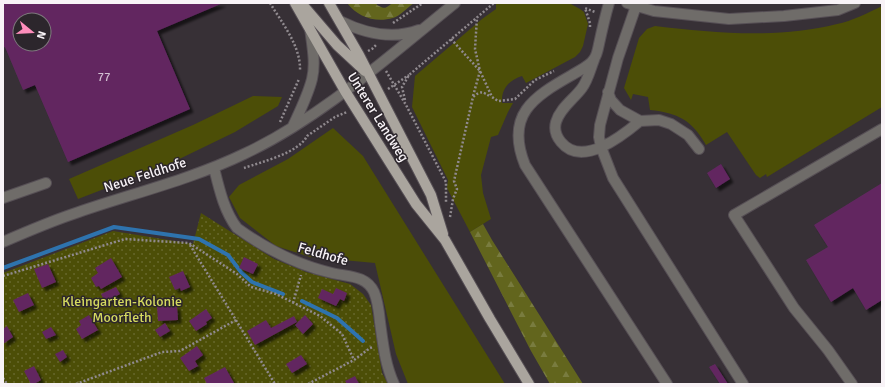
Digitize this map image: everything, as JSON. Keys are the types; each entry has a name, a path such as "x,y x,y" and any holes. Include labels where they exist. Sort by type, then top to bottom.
{"main road":[{"name":"Unterer Landweg","path":"295,3 345,91 416,204 445,240 529,384"},
{"path":"301,3 337,45 368,74"},
{"name":"Unterer Landweg","path":"329,3 340,21 431,195 445,240"}],"street":[{"name":"Neue Feldhofe","path":"3,242 71,214 214,168 272,140 292,128 368,74 455,3"},
{"path":"609,3 602,34 586,82 558,115 556,132 562,144 573,150 584,152 601,147 629,131 640,121"},
{"path":"743,384 613,178 601,147 599,137 600,125 631,5 654,11 729,19 784,16 838,10 855,3"},
{"path":"340,21 363,31 384,34 405,33 423,29"},
{"path":"292,128 312,79 314,67 310,28"},
{"path":"594,59 582,69 536,97 529,105 519,126 518,139 521,155 525,165 667,384"},
{"path":"608,92 611,100 620,110 640,121 659,120 671,124 688,135 699,149"},
{"path":"852,384 828,350 794,308 734,215 882,129"},
{"name":"Feldhofe","path":"214,168 223,200 232,222 237,228 274,252 304,264 333,273 360,278 371,286 377,302 385,360 394,384"},
{"path":"3,198 46,183"}],"path":[{"path":"270,3 294,44 301,68 300,77 272,140"},
{"path":"406,105 402,87 409,75 494,3"},
{"path":"590,33 590,23 585,8 605,16"},
{"path":"477,17 475,49 480,71 492,97"},
{"path":"451,39 480,71"},
{"path":"372,49 376,54"},
{"path":"473,96 477,92 483,92 498,101 515,99 535,80 558,69"},
{"path":"449,219 453,198 457,189 454,181 480,71"},
{"path":"391,79 446,182 446,204"},
{"path":"240,169 286,154 305,140 307,136 335,117 356,108"},
{"path":"3,276 125,239 189,243 237,274 251,287 276,294 320,316 342,334 354,360"},
{"path":"189,243 275,384"},
{"path":"293,303 304,264"},
{"path":"76,384 162,352 180,351 236,320"},
{"path":"308,384 354,360 370,348 383,344"},
{"path":"3,378 7,384"}],"green space":[{"path":"396,2 414,3 396,17 380,20 367,18 356,12 347,3 376,3 377,5 385,8"},
{"path":"496,3 569,3 584,12 588,24 583,46 575,57 526,83 522,76 517,78 504,89 502,103 513,103 498,135 491,137 481,175 483,193 491,219 470,232 447,188 448,180 412,107 415,76 482,19 496,9"},
{"path":"882,6 882,107 767,177 766,174 760,178 756,175 727,132 706,145 695,129 683,119 669,113 650,110 648,97 633,94 631,100 624,88 639,38 647,29 655,26 700,31 746,33 792,32 843,23"},
{"path":"253,96 282,97 278,106 235,132 169,164 78,199 69,179 193,125"},
{"path":"333,128 363,156 505,384 408,384 396,354 375,263 310,257 276,246 240,218 229,197 239,185 288,159"},
{"name":"Kleingarten-Kolonie Moorfleth","path":"201,213 274,259 306,272 350,284 363,294 371,305 382,373 388,384 3,384 3,273 113,231 193,244"},
{"path":"483,224 583,384 550,384 531,351 470,232"}],"building":[{"path":"3,3 223,3 157,31 190,109 68,162 35,85 23,90 5,47 3,48"},
{"path":"721,164 730,179 716,188 707,173"},
{"path":"882,183 882,300 866,310 853,288 831,302 806,260 828,247 814,225"},
{"path":"244,257 258,264 253,274 239,268"},
{"path":"111,258 122,277 101,289 99,286 96,287 91,278 98,273 95,268"},
{"path":"48,264 56,282 42,288 34,269"},
{"path":"183,271 190,287 181,291 180,288 175,290 169,277"},
{"path":"116,287 120,294 105,302 101,294"},
{"path":"336,288 347,293 344,301 340,299 336,306 318,298 322,289 333,294"},
{"path":"28,293 34,305 19,312 13,300"},
{"path":"177,306 178,320 158,321 157,307"},
{"path":"206,309 212,318 206,322 207,324 196,331 189,321"},
{"path":"89,315 98,330 82,339 76,329 81,325 79,321"},
{"path":"305,315 313,324 303,334 295,325"},
{"path":"294,316 297,322 255,345 247,331 266,320 271,328"},
{"path":"165,323 170,331 160,337 155,330"},
{"path":"7,326 13,337 3,344 3,329"},
{"path":"51,327 56,335 46,339 42,332"},
{"path":"197,346 203,355 195,361 198,366 189,371 180,358"},
{"path":"63,350 67,357 60,362 55,354"},
{"path":"301,355 307,364 292,373 286,364"},
{"path":"715,364 728,384 720,384 709,367"},
{"path":"34,366 41,380 31,384 24,371"},
{"path":"225,367 234,383 207,384 204,378"},
{"path":"355,376 359,384 347,384 345,381"}],"waterway":[{"path":"3,268 114,227 199,239 228,255 241,272 252,282 283,294"},
{"path":"302,301 337,318 363,341"}]}
